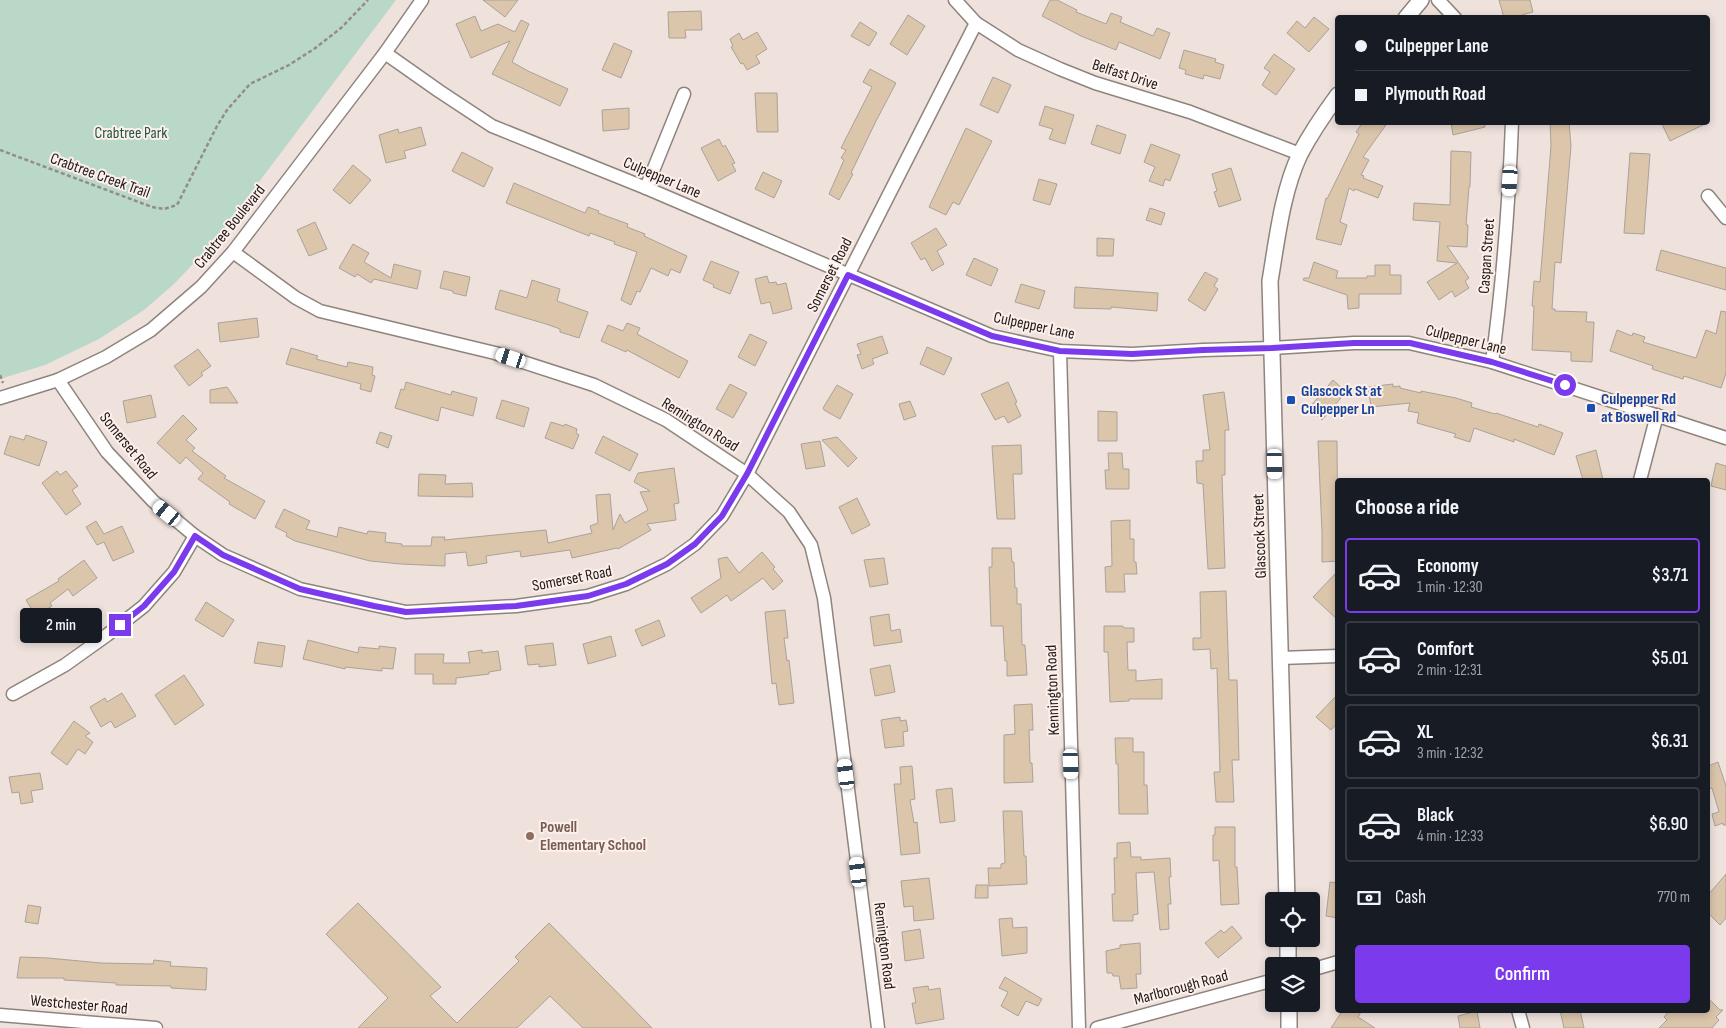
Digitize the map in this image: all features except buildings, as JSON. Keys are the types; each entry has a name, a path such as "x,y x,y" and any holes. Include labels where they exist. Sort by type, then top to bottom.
{"street":[{"name":"Crabtree Boulevard","path":"0,398 58,380 106,357 151,330 201,287 233,252 385,53 422,0"},
{"name":"Belfast Drive","path":"955,0 976,23 1018,50 1060,69 1095,83 1190,112 1300,154"},
{"path":"1408,15 1421,0"},
{"path":"1438,0 1452,15"},
{"name":"Somerset Road","path":"58,380 107,452 153,501 195,536 223,555 300,589 406,612 516,606 588,596 626,584 667,564 695,544 722,516 747,474 976,23"},
{"name":"Culpepper Lane","path":"385,53 438,91 492,126 646,188 992,336 1060,351 1132,354 1354,343 1410,343 1492,362 1726,438"},
{"path":"646,188 684,94"},
{"name":"Glascock Street","path":"1287,892 1270,281 1279,226 1293,172 1300,154 1335,99"},
{"name":"Caspan Street","path":"1492,362 1501,298 1510,181 1512,125"},
{"path":"1708,196 1726,218"},
{"name":"Remington Road","path":"233,252 296,298 320,310 495,353 594,384 666,420 747,474 789,512 811,545 824,598 878,1028"},
{"name":"Kennington Road","path":"1060,351 1079,1028"},
{"path":"1641,478 1657,415"},
{"path":"13,694 65,665 108,635 144,606 174,572 195,536"},
{"path":"1280,658 1335,656"},
{"path":"1320,967 1335,963"},
{"name":"Marlborough Road","path":"1097,1028 1265,982"},
{"path":"1289,1012 1289,1028"},
{"path":"1519,1013 1523,1028"},
{"name":"Westchester Road","path":"0,1015 156,1028"}],"path":[{"name":"Crabtree Creek Trail","path":"0,150 152,207 164,209 177,205 217,126 227,110 250,84 314,49 341,28 368,0"}],"green space":[{"name":"Crabtree Park","path":"0,0 396,0 213,243 174,284 144,310 99,339 45,365 0,379"}],"place":[{"name":"Glascock St at Culpepper Ln","path":"1291,400"},
{"name":"Culpepper Rd at Boswell Rd","path":"1591,408"},
{"name":"Powell Elementary School","path":"530,836"}],"route":[{"path":"120,625 144,606 174,572 195,536 223,555 300,589 406,612 516,606 588,596 626,584 667,564 695,544 722,516 747,474 848,275 992,336 1060,351 1132,354 1354,343 1410,343 1492,362 1565,385"}]}
